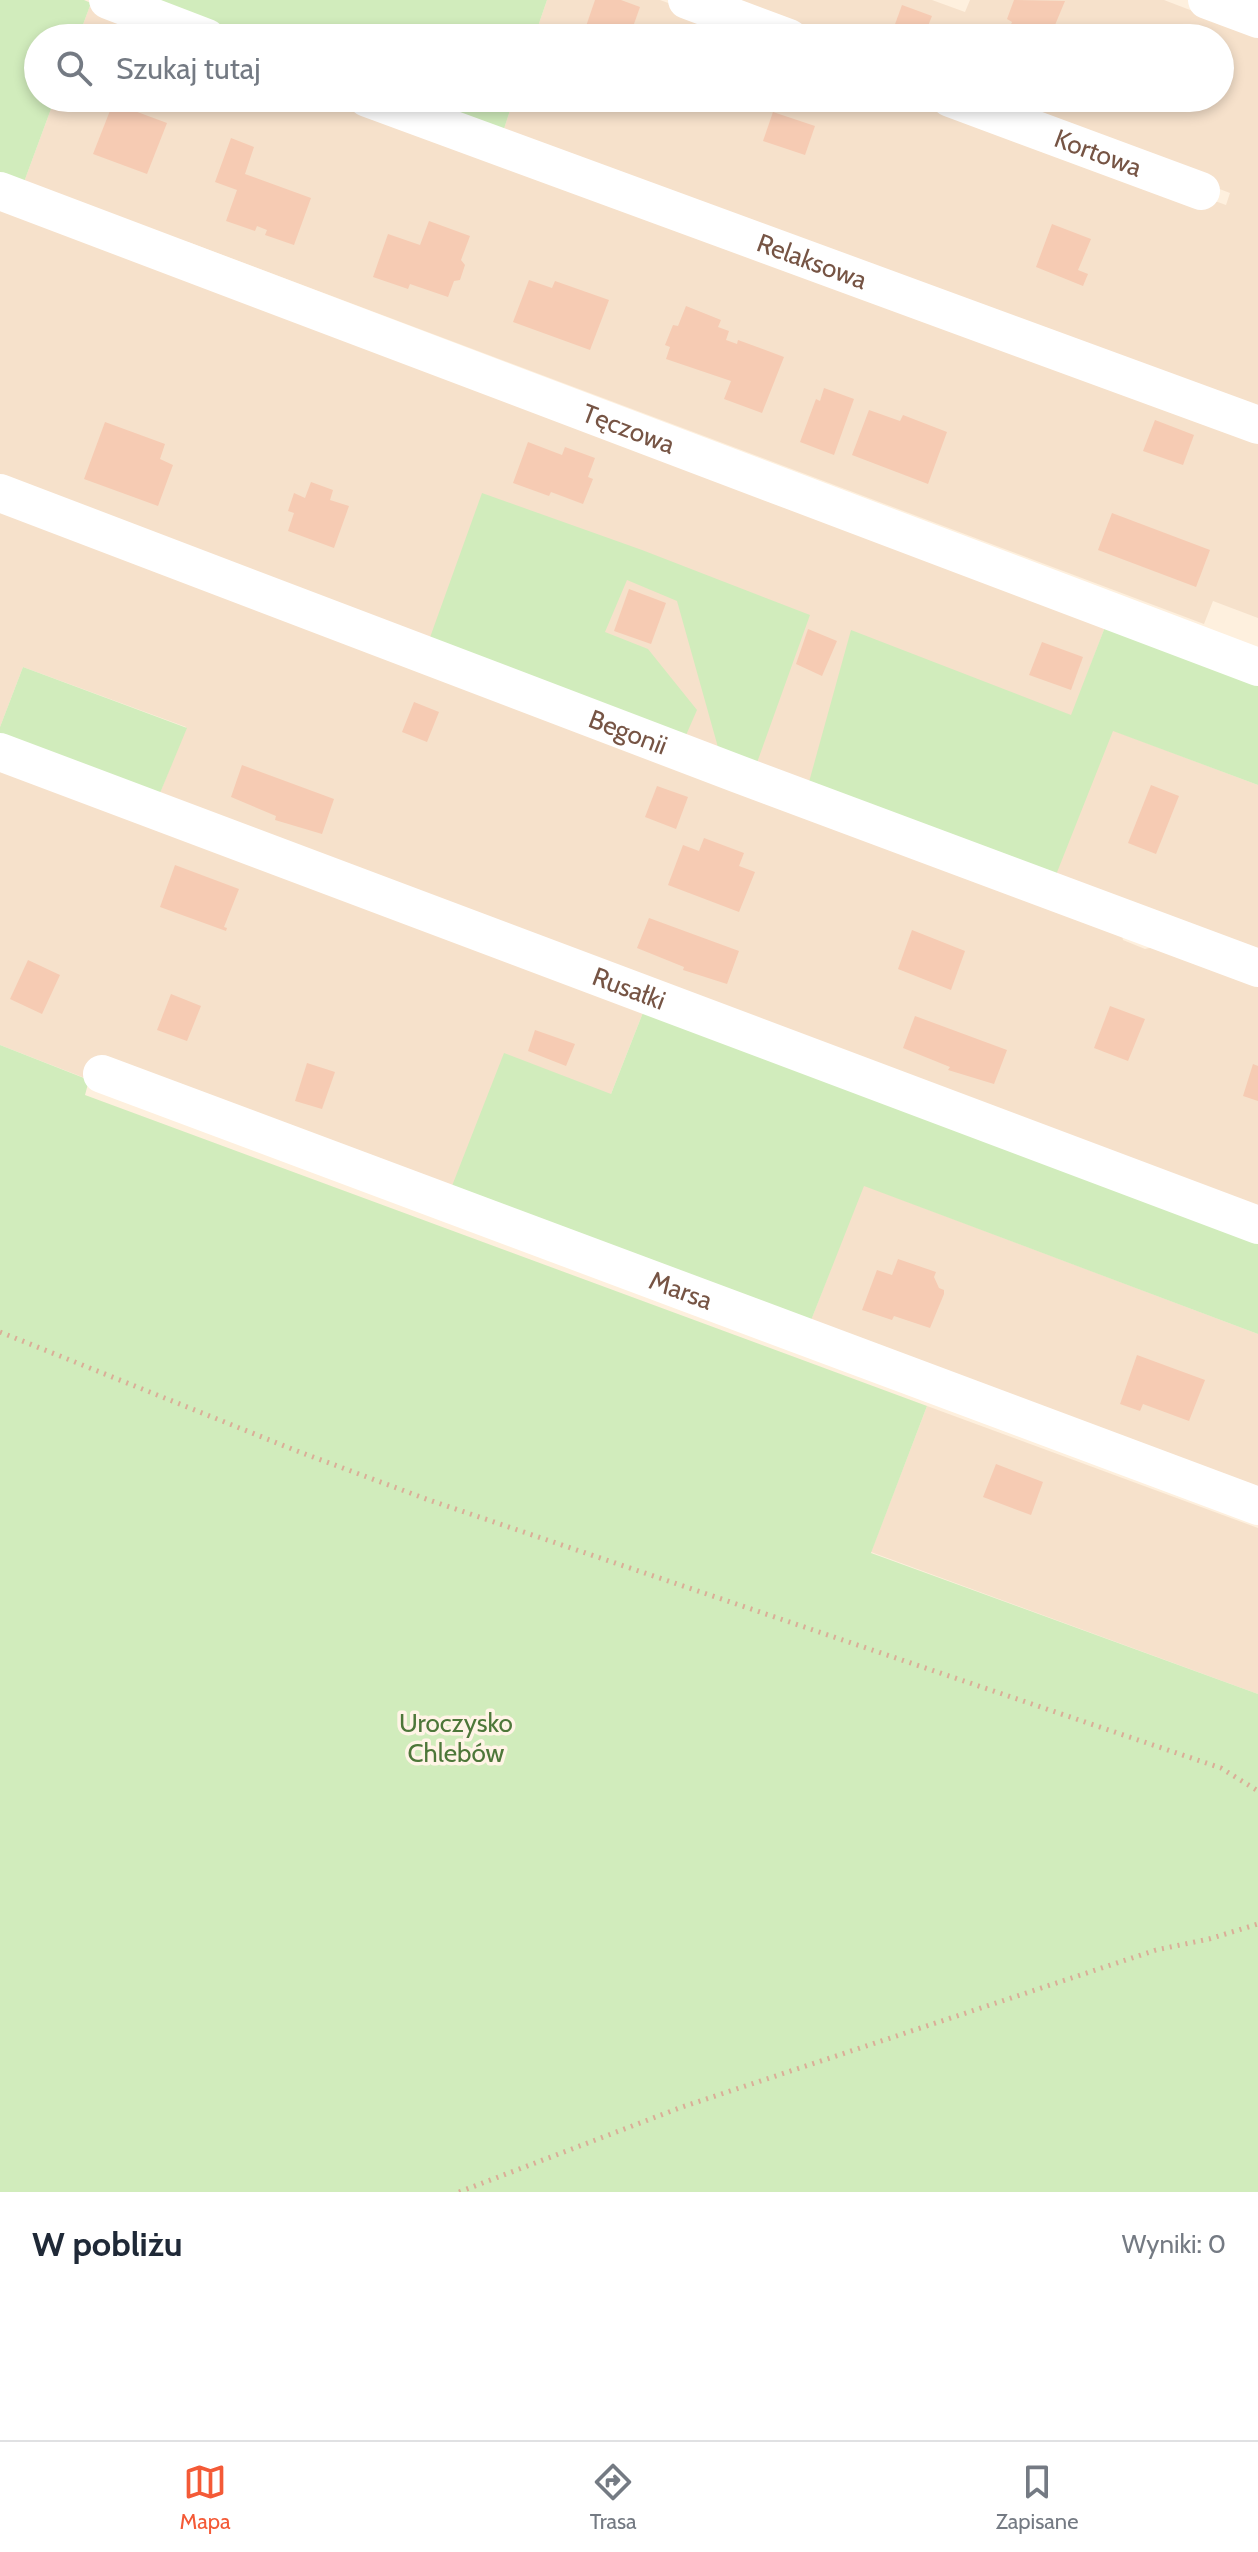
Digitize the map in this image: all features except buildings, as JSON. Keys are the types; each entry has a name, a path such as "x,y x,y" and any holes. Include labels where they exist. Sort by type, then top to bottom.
{"street":[{"path":"108,0 171,24"},
{"path":"687,0 751,24"},
{"path":"1207,0 1258,19"},
{"name":"Relaksowa","path":"405,112 1258,425"},
{"name":"Kortowa","path":"988,112 1201,191"},
{"name":"Tęczowa","path":"0,191 1258,667"},
{"name":"Begonii","path":"0,493 1258,968"},
{"name":"Rusałki","path":"0,752 1258,1225"},
{"name":"Marsa","path":"102,1074 1258,1506"}],"path":[{"path":"0,1332 297,1451 429,1500 1221,1768 1258,1791"},
{"path":"459,2192 682,2107 1156,1950 1209,1939 1258,1924"}],"shaded area":[{"path":"547,0 660,0 726,24 539,24"},
{"path":"717,0 932,0 965,12 970,0 1164,0 1227,24 782,24"},
{"path":"91,3 148,24 83,24"},
{"path":"1234,27 1258,36 1258,410 503,132 509,112 968,112 1226,205 1230,193 1017,112 1234,112"},
{"path":"50,112 383,112 1258,428 1258,618 1213,601 1204,624 188,242 164,238 24,182"},
{"path":"0,207 1105,627 1072,715 1258,785 1258,958 0,483"},
{"path":"0,503 1121,930 1123,940 1145,949 1162,945 1258,980 1258,1220 158,798 186,727 23,667 0,727"},
{"path":"0,763 646,1005 611,1094 450,1191 90,1080 0,1045"},
{"path":"863,1185 1258,1334 1258,1487 810,1323"},
{"path":"927,1406 1258,1528 1258,1694 871,1552"}],"green space":[{"path":"0,0 84,0 91,3 83,24 24,24 24,112 50,112 24,182 0,173"},
{"path":"139,0 547,0 539,24 200,24"},
{"path":"445,112 509,112 503,132"},
{"path":"482,493 810,615 754,771 721,758 677,601 627,580 605,632 648,649 697,710 683,742 428,643"},
{"path":"1105,627 1258,683 1258,785 1113,731 1054,880 809,782 851,630 1071,715"},
{"path":"23,667 187,728 158,798 0,739 0,727"},
{"path":"646,1005 1258,1237 1258,1334 864,1186 810,1323 450,1191 504,1053 611,1094"},
{"name":"Uroczysko Chlebów","path":"0,1045 89,1080 85,1095 927,1406 871,1553 1258,1694 1258,2192 0,2192"}]}
